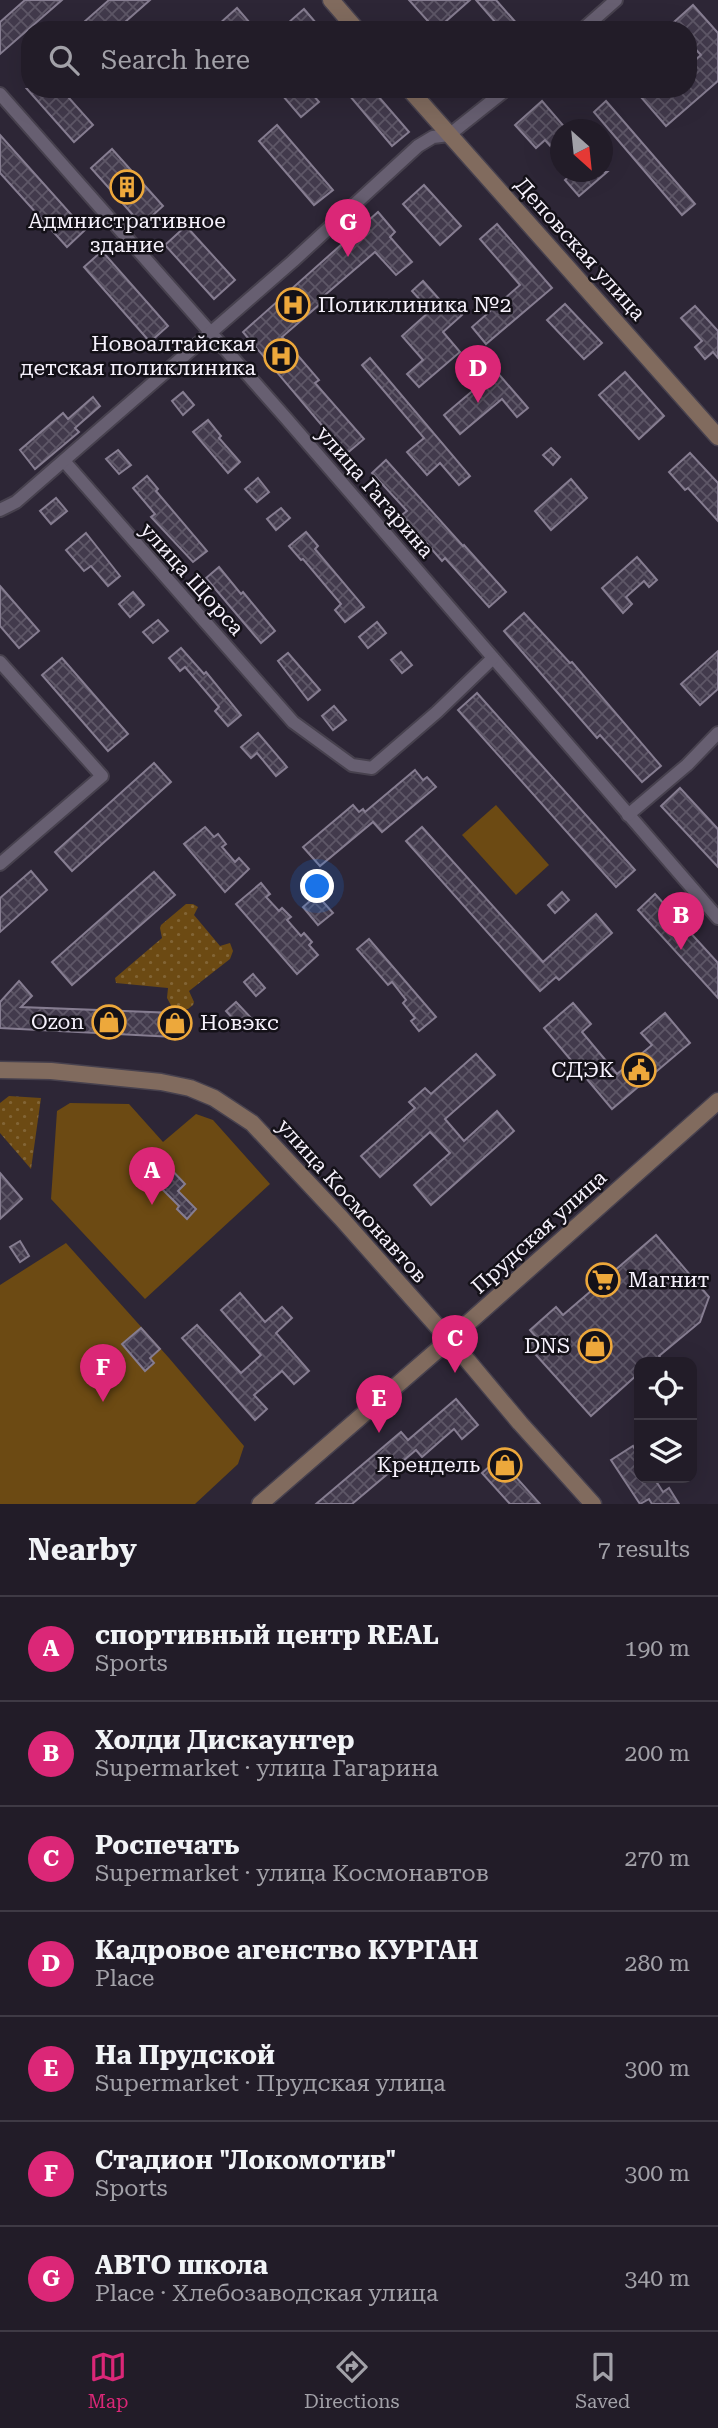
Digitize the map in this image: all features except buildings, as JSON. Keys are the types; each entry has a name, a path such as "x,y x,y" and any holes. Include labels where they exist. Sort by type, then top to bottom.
{"street":[{"path":"331,0 349,21"},
{"path":"592,21 616,0"},
{"name":"улица Гагарина","path":"0,94 718,918"},
{"name":"Деповская улица","path":"417,98 718,437"},
{"path":"0,510 16,502 211,333 418,146 433,138 449,135 496,98"},
{"name":"улица Щорса","path":"64,461 293,722 352,765 372,768 437,712 493,658"},
{"path":"0,662 102,776 0,864"},
{"path":"628,815 687,765 718,733"},
{"name":"улица Космонавтов","path":"0,1070 51,1071 140,1079 190,1088 214,1098 252,1123 593,1504"},
{"name":"Прудская улица","path":"260,1504 718,1101"}],"shaded area":[{"path":"496,805 549,865 516,895 462,835"},
{"path":"186,904 198,907 194,915 220,946 230,943 233,951 230,959 189,991 193,1005 188,1009 173,1009 167,998 168,988 116,983 115,978 162,938 161,925"},
{"path":"9,1096 41,1098 31,1169 0,1133 0,1103"},
{"path":"70,1103 129,1104 163,1142 196,1114 213,1120 270,1184 145,1299 51,1199 57,1111"},
{"path":"66,1243 244,1446 238,1464 195,1504 0,1504 0,1285"}],"place":[{"name":"Адмнистративное здание","path":"127,187"},
{"name":"АВТО школа","path":"348,257"},
{"name":"Поликлиника №2","path":"293,305"},
{"name":"Новоалтайская детская поликлиника","path":"281,356"},
{"name":"Кадровое агенство КУРГАН","path":"478,403"},
{"name":"Холди Дискаунтер","path":"681,950"},
{"name":"Ozon","path":"109,1022"},
{"name":"Новэкс","path":"175,1023"},
{"name":"СДЭК","path":"639,1070"},
{"name":"спортивный центр REAL","path":"152,1205"},
{"name":"Магнит","path":"603,1280"},
{"name":"DNS","path":"595,1346"},
{"name":"Роспечать","path":"455,1373"},
{"name":"Стадион \"Локомотив\"","path":"103,1402"},
{"name":"На Прудской","path":"379,1433"},
{"name":"Крендель","path":"505,1465"}]}
